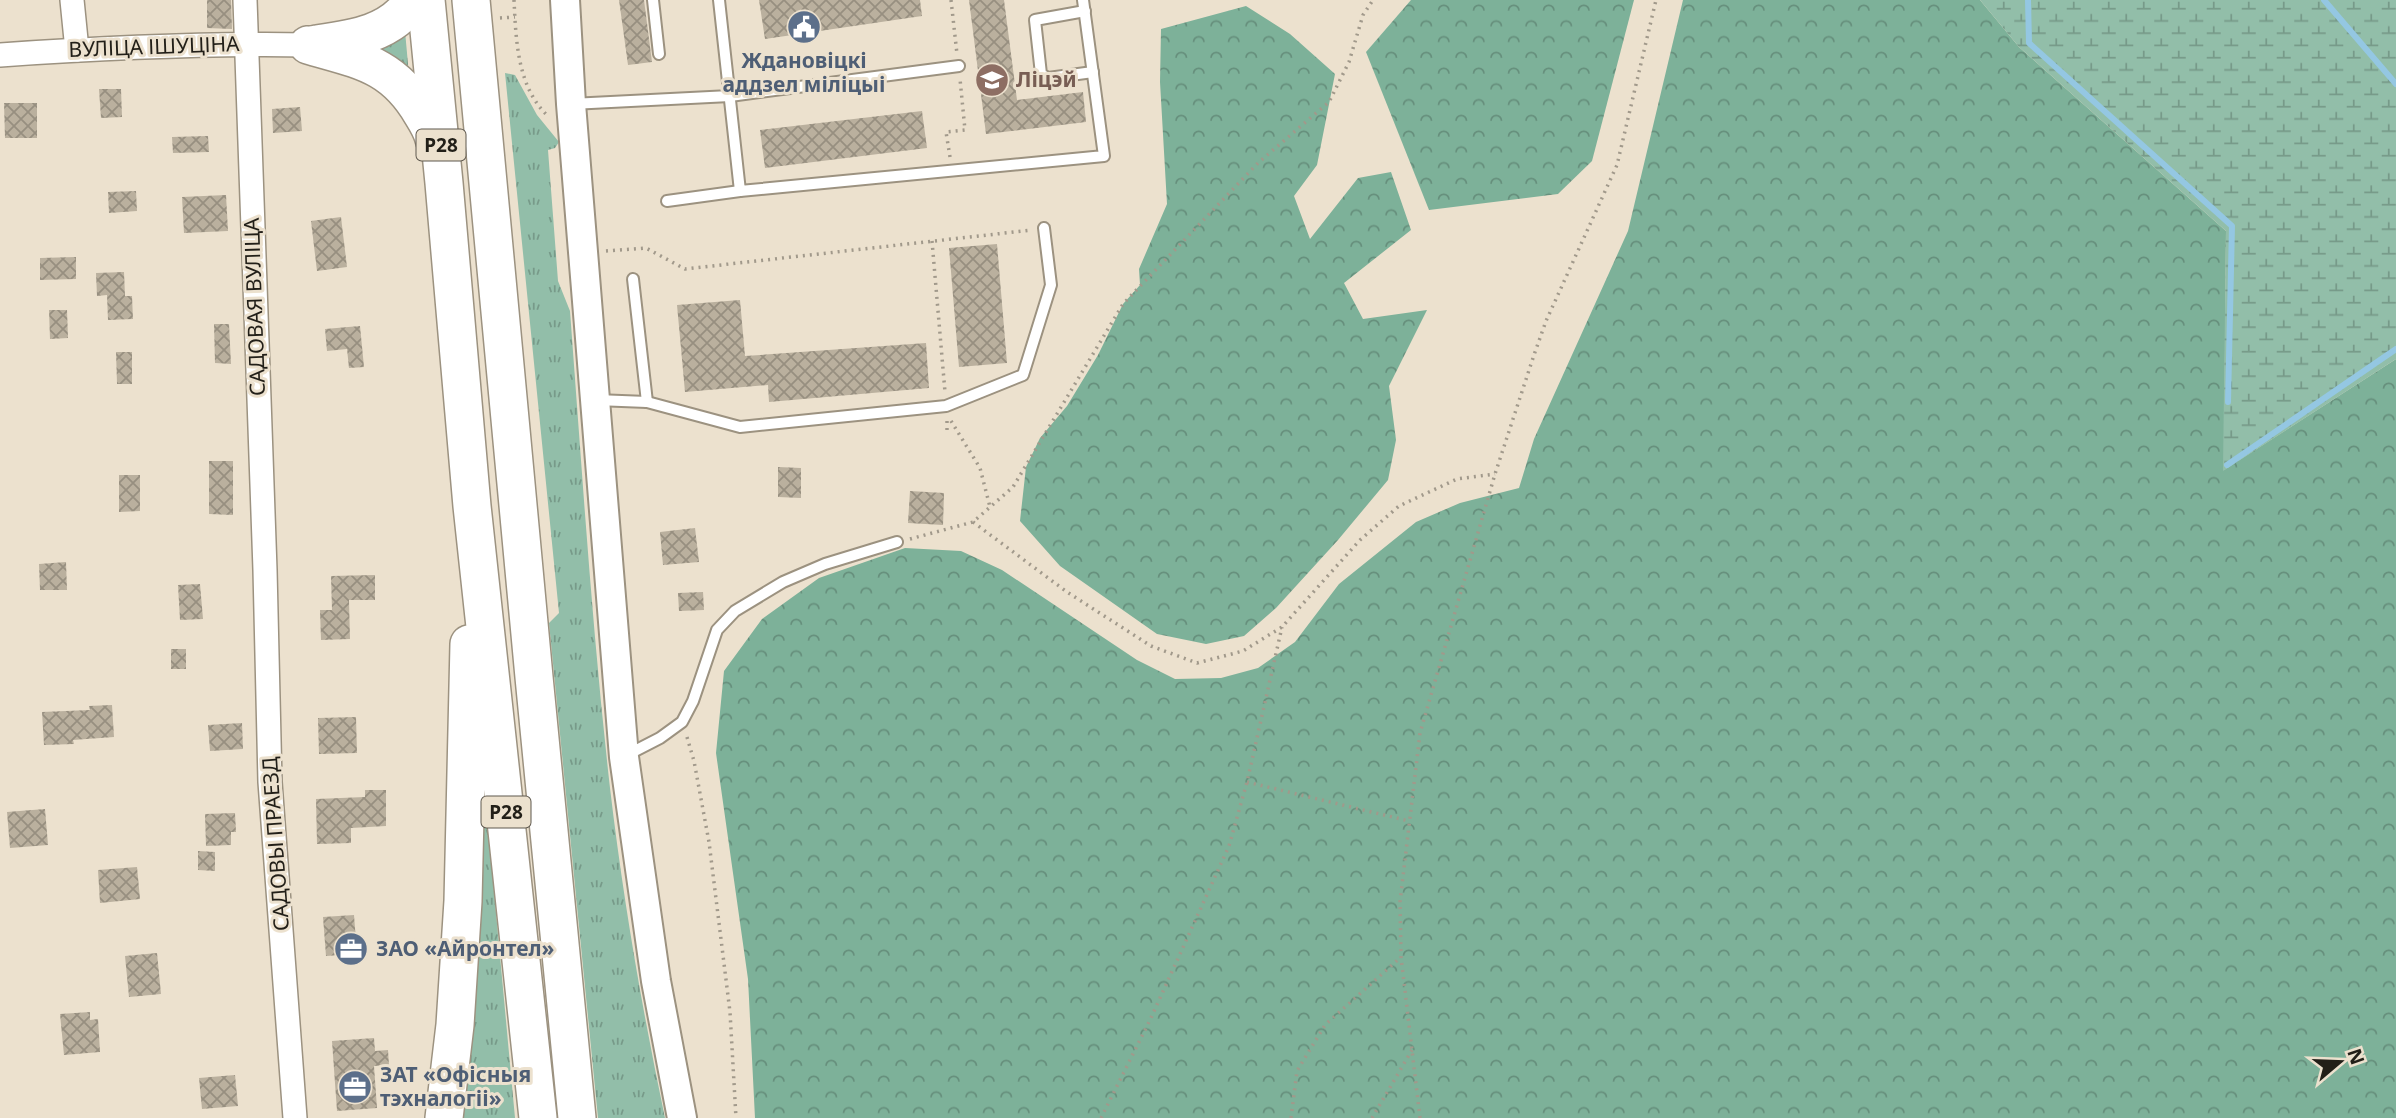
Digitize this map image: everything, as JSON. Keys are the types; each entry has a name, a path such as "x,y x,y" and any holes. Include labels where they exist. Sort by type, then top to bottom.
{"highway":[{"path":"308,45 352,39 375,31 398,18 413,0"},
{"name":"Р28","path":"426,0 472,506 538,1118"},
{"name":"Р28","path":"471,0 578,1118"},
{"path":"308,45 373,65 397,79 416,103 432,132 443,167"},
{"path":"444,1118 455,1025 463,901 472,506"}],"street":[{"path":"72,0 77,50"},
{"name":"САДОВАЯ ВУЛІЦА","path":"245,0 265,570"},
{"path":"565,0 565,110 596,400 624,757 656,981 682,1118"},
{"name":"ВУЛІЦА ІШУЦІНА","path":"0,55 245,43 308,45"},
{"name":"САДОВЫ ПРАЕЗД","path":"265,570 270,782 295,1118"}],"lane":[{"path":"653,0 659,54"},
{"path":"719,0 740,191"},
{"path":"667,201 951,169 1104,156 1093,72 1084,6 1035,20 1041,74 1048,78 1093,72"},
{"path":"565,110 730,96 959,66"},
{"path":"596,400 647,402 740,427 946,406 1023,375 1051,285 1044,228"},
{"path":"633,279 647,402"},
{"path":"624,757 660,738 682,722 693,701 717,631 734,611 783,582 825,564 897,542"}],"path":[{"path":"514,0 519,58 535,102 548,117 565,110"},
{"path":"951,0 965,130 946,132 951,169"},
{"path":"897,542 973,522 1013,487 1123,304 1258,163 1329,102 1349,62 1363,15 1373,0"},
{"path":"1420,1118 1401,957 1400,902 1420,733 1495,474 1546,321 1617,165 1656,0"},
{"path":"597,251 646,248 685,269 1044,228"},
{"path":"932,241 946,406"},
{"path":"947,433 947,415 972,451 980,468 990,507"},
{"path":"973,522 1067,592 1151,646 1196,663 1243,651 1282,627 1360,540 1399,506 1457,479 1495,474"},
{"path":"1101,1118 1150,1020 1229,846 1247,782 1282,627"},
{"path":"682,722 694,761 709,842 730,1012 736,1118"},
{"path":"1247,782 1409,821"},
{"path":"1291,1118 1297,1071 1325,1025 1401,957"},
{"path":"1372,1118 1413,1048"}],"green space":[{"path":"1411,0 1634,0 1592,161 1558,194 1429,210 1366,52"},
{"path":"1683,0 1980,0 2019,47 2226,231 2224,470 2396,359 2396,1118 755,1118 748,979 716,753 724,671 762,619 819,578 905,548 961,551 1002,570 1137,660 1175,679 1221,678 1258,668 1295,642 1339,584 1416,522 1460,503 1519,488 1534,439 1628,231"},
{"path":"1980,0 2396,0 2396,359 2223,471 2226,231 2019,47"},
{"path":"1246,6 1290,34 1335,74 1317,165 1294,196 1310,239 1358,178 1391,172 1411,230 1344,283 1363,319 1427,310 1389,386 1396,440 1388,480 1276,608 1244,636 1206,644 1157,634 1060,566 1020,521 1026,467 1040,438 1067,406 1098,355 1123,304 1140,285 1139,269 1167,204 1160,82 1161,29"},
{"path":"404,20 409,75 353,47"},
{"path":"505,73 515,75 537,115 559,142 555,148 548,150 558,281 570,311 610,788 634,953 665,1118 598,1118 549,623 559,613"},
{"path":"484,783 515,1118 454,1118"}],"building":[{"path":"207,0 231,0 232,29 207,28"},
{"path":"619,0 644,0 652,62 628,65"},
{"name":"Ждановіцкі аддзел міліцыі","path":"759,0 920,0 922,16 765,39"},
{"path":"969,0 1004,0 1017,100 1083,92 1086,122 986,134"},
{"path":"99,89 121,89 122,117 101,118"},
{"path":"4,103 37,103 37,138 5,138"},
{"path":"300,107 302,131 273,133 272,109"},
{"path":"922,111 927,148 765,168 760,130"},
{"path":"208,136 209,152 173,153 172,137"},
{"path":"136,191 137,211 109,213 108,192"},
{"path":"226,195 228,231 184,233 182,197"},
{"path":"341,217 347,267 317,271 311,221"},
{"path":"997,244 1007,363 959,367 949,248"},
{"path":"76,257 76,279 40,280 40,258"},
{"path":"124,272 125,296 132,296 133,319 108,320 107,295 97,296 96,273"},
{"path":"740,300 745,356 926,343 929,388 769,402 768,385 685,392 677,305"},
{"path":"49,310 67,310 68,338 50,339"},
{"path":"214,324 229,324 231,364 215,363"},
{"path":"360,326 364,367 349,368 347,349 327,351 325,329"},
{"path":"116,352 132,352 132,384 117,384"},
{"path":"209,461 233,461 233,515 209,514"},
{"path":"778,467 801,468 801,498 778,497"},
{"path":"119,475 140,475 140,511 119,512"},
{"path":"910,491 944,493 943,525 908,523"},
{"path":"695,528 699,562 663,565 660,532"},
{"path":"66,562 67,590 40,590 39,564"},
{"path":"375,575 375,600 349,600 350,639 321,640 320,610 332,610 331,576"},
{"path":"200,584 203,619 180,620 178,585"},
{"path":"703,592 704,610 679,611 678,593"},
{"path":"171,649 186,649 186,669 171,669"},
{"path":"112,705 114,737 73,740 74,744 44,745 42,712 90,710 89,706"},
{"path":"356,717 357,753 319,754 318,718"},
{"path":"242,723 243,749 210,751 208,725"},
{"path":"365,790 386,790 386,826 351,828 351,843 317,844 316,799 365,797"},
{"path":"45,809 48,845 10,848 7,812"},
{"path":"235,813 236,832 231,832 231,845 206,846 205,814"},
{"path":"198,851 215,852 215,871 198,870"},
{"path":"137,867 140,899 100,903 98,870"},
{"path":"354,915 357,954 326,956 323,917"},
{"path":"157,953 161,994 129,997 125,956"},
{"path":"90,1012 90,1020 98,1019 100,1052 64,1055 60,1014"},
{"name":"ЗАТ «Офісныя тэхналогіі»","path":"374,1038 375,1051 388,1050 389,1065 374,1066 377,1108 337,1111 332,1041"},
{"path":"235,1075 238,1106 202,1109 199,1078"}],"waterway":[{"path":"2028,0 2029,43 2232,226 2228,402"},
{"path":"2324,0 2396,84"},
{"path":"2227,465 2396,349"}],"place":[{"name":"Ждановіцкі аддзел міліцыі","path":"804,27"},
{"name":"Ліцэй","path":"992,80"},
{"name":"ЗАО «Айронтел»","path":"351,949"},
{"name":"ЗАТ «Офісныя тэхналогіі»","path":"355,1087"}]}
